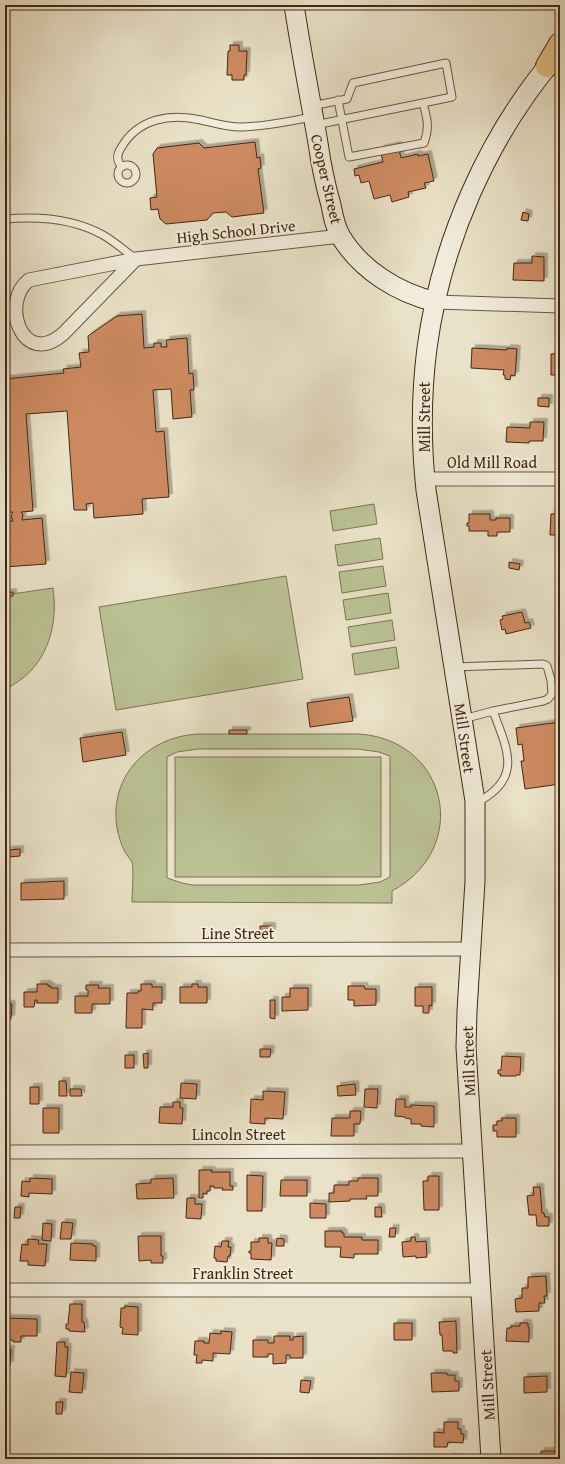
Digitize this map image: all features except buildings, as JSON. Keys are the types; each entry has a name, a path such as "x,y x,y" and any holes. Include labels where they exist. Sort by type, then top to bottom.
{"highway":[{"path":"554,59 560,44"}],"street":[{"name":"Cooper Street","path":"294,5 325,181 334,219 340,236 357,259 373,272 402,290 415,296 436,302"},
{"name":"Mill Street","path":"491,1459 466,1047 475,874 475,803 425,479 423,414 424,380 427,348 436,302 442,276 456,231 479,175 491,151 509,122 554,59"},
{"name":"High School Drive","path":"136,259 63,334 55,340 46,344 31,343 18,336 10,326 7,312 9,299 17,288 25,282 33,279 136,259 340,236"},
{"path":"436,302 560,306"},
{"name":"Old Mill Road","path":"425,479 560,479"},
{"name":"Line Street","path":"5,950 470,949"},
{"name":"Lincoln Street","path":"5,1152 472,1151"},
{"name":"Franklin Street","path":"5,1290 481,1290"}],"lane":[{"path":"122,167 118,161 118,156 125,141 137,129 156,120 167,118 192,118 225,126 241,127 313,116 342,119 452,97 446,63 353,83 346,99 338,100 313,116"},
{"path":"338,100 349,157 424,143 428,132 427,118 423,102"},
{"path":"5,219 31,217 67,221 86,227 103,235 136,259"},
{"path":"454,667 543,664 547,666 551,680 552,694 548,699 536,703 462,718"},
{"path":"475,803 487,797 496,790 503,781 508,769 508,758 493,711"}],"green space":[{"path":"374,504 377,524 333,531 330,511"},
{"path":"380,538 383,559 338,566 335,545"},
{"path":"383,566 386,586 342,593 339,572"},
{"path":"286,576 303,679 116,710 99,607"},
{"path":"53,588 54,619 46,647 39,660 30,671 19,681 5,689 5,595"},
{"path":"388,593 391,613 346,620 343,600"},
{"path":"392,620 395,640 351,647 348,627"},
{"path":"396,647 399,668 355,675 352,654"},
{"path":"198,734 358,734 389,740 413,755 429,775 439,798 440,824 433,849 417,872 392,891 392,903 132,902 133,865 122,847 117,828 116,809 119,792 126,776 135,763 148,751 163,743 180,737","holes":["198,749 358,749 379,752 390,756 390,877 380,882 359,885 192,885 167,878 167,757 177,752"]},
{"path":"175,757 381,757 381,877 175,877"}]}
